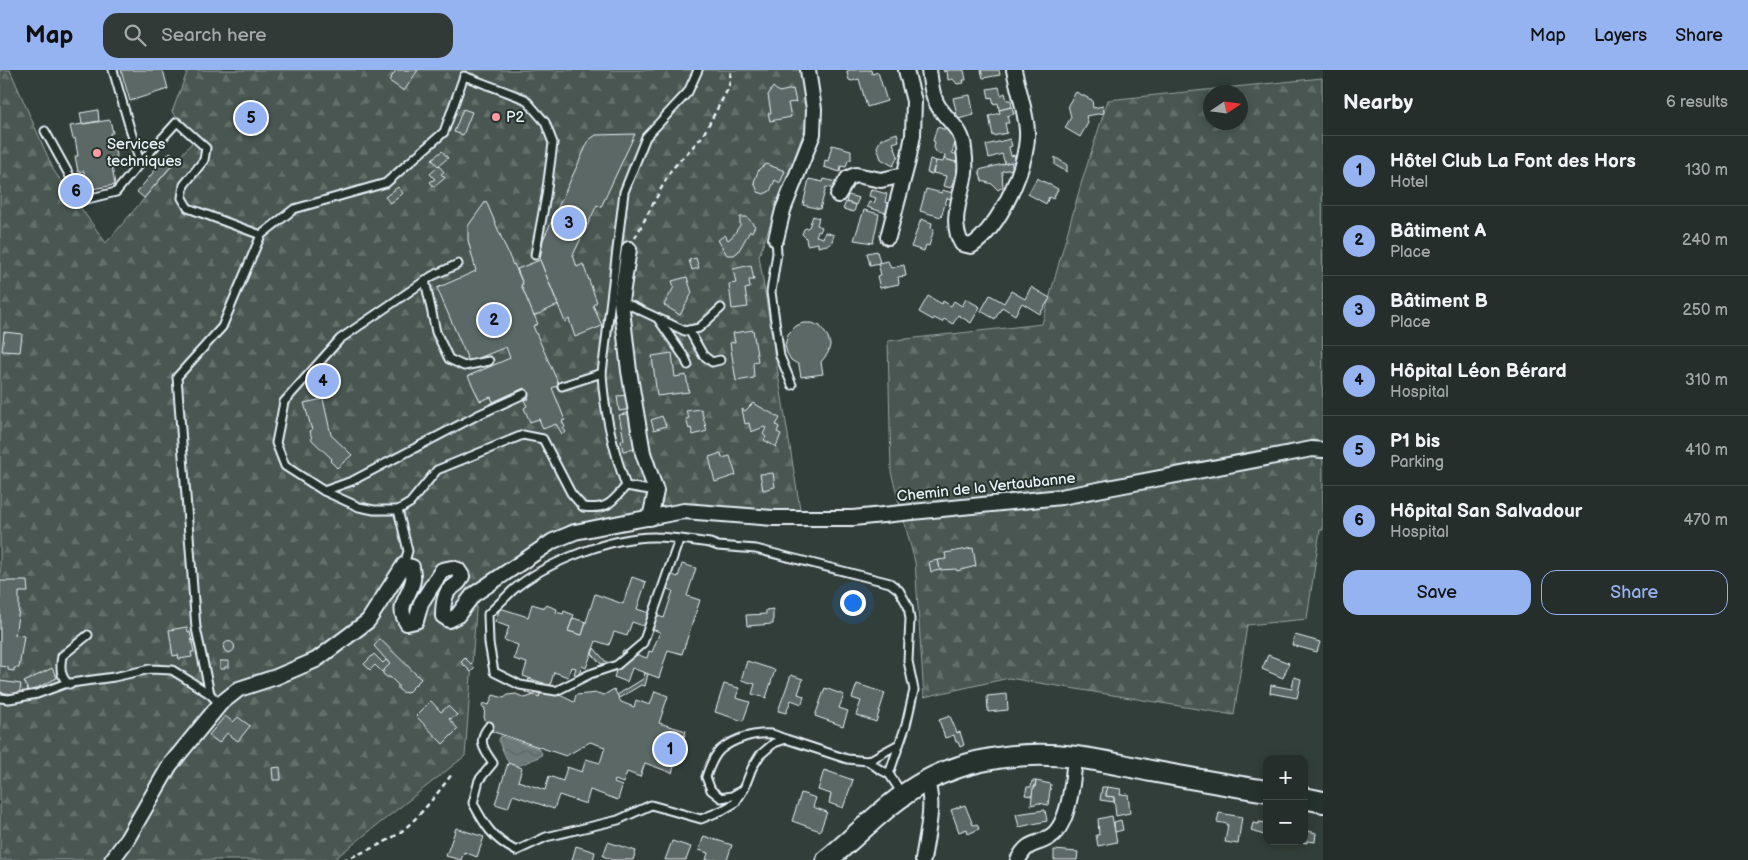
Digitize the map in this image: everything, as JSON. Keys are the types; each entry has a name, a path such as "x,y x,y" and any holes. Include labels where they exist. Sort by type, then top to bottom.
{"main road":[{"path":"827,860 903,795 926,781 951,769 994,759 1015,756 1075,757 1263,790"},
{"path":"1226,785 1263,798"},
{"path":"1308,799 1323,802"},
{"path":"1308,810 1323,813"}],"street":[{"path":"776,239 783,210 813,134 814,109 808,70"},
{"path":"888,237 911,147 915,112 906,70"},
{"path":"929,70 932,90 937,103 940,109 959,129 964,146 965,170 955,223 957,236 962,244 971,246 978,242 994,221 1015,186 1025,154 1027,131 1014,70"},
{"path":"838,195 848,178 856,175 881,180 904,175"},
{"path":"629,249 621,301 629,372 643,453 656,490 650,518"},
{"name":"Chemin de la Vertaubanne","path":"404,564 412,567 414,579 402,606 403,617 407,622 416,620 421,603 442,570 452,568 458,570 462,576 460,583 448,592 443,607 443,616 449,620 457,616 473,595 553,541 575,532 684,511 773,518 853,518 1061,497 1312,449 1323,450"},
{"path":"112,860 126,840 170,765 215,699 316,660 368,621 404,564"},
{"path":"1018,860 1022,852 1030,845 1052,836 1064,820 1075,757"},
{"path":"923,860 930,807 929,787 926,781"}],"lane":[{"path":"113,70 140,163"},
{"path":"626,486 615,456 603,396 602,373 624,192 646,137 688,92 698,70"},
{"path":"215,699 196,628 177,377 222,327 261,235 294,209 386,184 444,132 465,73 525,99 545,122 553,144 535,255"},
{"path":"45,130 83,200 116,192 177,122 206,148 204,160 184,185 182,198 188,208 261,235"},
{"path":"776,239 777,253 771,292 780,356 792,385"},
{"path":"458,264 425,280 340,339 284,402 276,443 285,466 324,491 359,506 374,510 398,510 410,503 437,470 522,435 543,439 571,493 582,507 593,508 610,504 626,486"},
{"path":"425,280 436,332 449,359 464,366 490,361"},
{"path":"621,301 684,331 699,328 721,308"},
{"path":"656,317 688,365"},
{"path":"689,330 703,355 712,362 720,360"},
{"path":"562,386 602,373"},
{"path":"324,491 352,481 478,415 524,394"},
{"path":"626,486 656,490"},
{"path":"398,510 408,551 404,564"},
{"path":"679,540 643,643 617,665 590,674 556,691 520,685 494,672 489,643 488,614 514,589 553,564 596,547 632,538 656,537 756,549 890,583 899,590 908,606 910,619 908,661 914,690 906,725 889,774"},
{"path":"69,684 62,675 60,668 62,656 88,635"},
{"path":"0,698 9,699 37,694 64,684 114,677 150,669 172,670 215,699"},
{"path":"489,726 482,734 482,744 493,763 479,780 473,803 484,824 501,843 516,851 546,836 618,820 651,805 701,819 723,810 735,803 744,789 752,768 760,755 774,743 786,739"},
{"path":"744,789 732,796 720,798 711,790 706,777 710,764 720,751 740,739 755,735 772,734 847,759 868,761 889,774 903,795"},
{"path":"868,761 899,744"}],"path":[{"path":"629,249 671,170 702,137 729,87 731,70"},
{"path":"343,860 400,833 437,794 452,774"}],"green space":[{"path":"0,70 10,70 54,171 106,243 196,138 172,112 188,70 800,70 808,120 759,256 801,515 684,507 570,524 478,584 465,756 333,860 0,860"},
{"path":"1322,78 1323,530 1320,530 1307,619 1247,625 1234,715 1009,678 924,697 915,562 891,472 888,341 1042,324 1081,184 1108,100 1203,90 1203,130 1248,130 1248,86"}],"water":[{"path":"501,736 538,748 542,753 541,756 518,766 509,764 499,742"}],"building":[{"path":"121,70 163,70 168,89 130,101"},
{"path":"396,70 418,70 404,91 389,81"},
{"path":"848,70 871,70 872,74 878,72 887,101 867,107 859,79 849,80"},
{"path":"943,70 964,70 966,80 963,80 964,83 957,84 953,79 948,80 947,71 944,72"},
{"path":"981,70 999,70 1000,75 983,78"},
{"path":"773,87 779,92 793,89 796,102 788,103 791,117 770,121 768,113 771,113 768,95"},
{"path":"999,87 1001,95 1005,93 1007,100 1011,100 1012,107 999,110 998,103 994,104 992,97 989,98 987,89"},
{"path":"1076,92 1092,100 1093,108 1103,106 1104,113 1086,116 1088,123 1080,137 1065,128 1071,117 1068,105"},
{"path":"970,95 974,115 958,119 953,98"},
{"path":"1012,107 1014,114 1007,116 1009,123 1005,123 1007,133 993,136 989,116 1000,113 999,110"},
{"path":"463,109 472,112 463,135 454,132"},
{"path":"98,110 99,121 82,124 80,113"},
{"name":"Services techniques","path":"110,120 113,133 110,133 112,150 115,150 118,166 112,166 115,185 86,190 84,171 78,172 75,156 78,156 75,138 73,139 70,126"},
{"path":"937,127 947,130 955,143 952,153 958,155 956,162 944,159 945,155 937,153 934,148 935,142 933,141"},
{"path":"897,133 899,141 893,143 898,156 893,166 881,159 877,147 881,139"},
{"path":"635,134 601,207 597,205 573,255 577,267 583,264 597,302 593,305 602,326 575,337 569,319 565,322 540,260 543,240 589,140 596,135"},
{"path":"1010,139 1012,146 1009,147 1011,156 1014,155 1016,161 1005,164 1002,154 989,158 986,145"},
{"path":"832,145 851,150 851,160 848,160 846,167 841,166 840,172 824,167 825,160 828,161"},
{"path":"442,151 448,158 438,166 432,159"},
{"path":"170,152 178,158 144,198 137,192"},
{"path":"1055,157 1067,165 1067,172 1055,165"},
{"path":"930,159 936,161 932,174 927,173"},
{"path":"944,159 959,163 951,188 943,186 946,176 933,173 936,161 943,162"},
{"path":"1011,162 1013,169 1002,171 1003,187 998,190 992,184 982,181 979,170"},
{"path":"766,164 785,171 780,183 775,180 770,191 764,194 758,192 754,182 759,169"},
{"path":"439,166 444,172 441,174 445,178 434,187 430,182 435,179 430,174"},
{"path":"1037,178 1058,189 1053,199 1049,197 1046,204 1028,194"},
{"path":"809,179 823,182 824,179 836,182 834,189 826,187 820,209 803,205"},
{"path":"398,187 403,193 390,203 385,197"},
{"path":"871,189 871,191 887,194 885,202 889,203 886,213 867,207 869,202 874,203 876,198 869,196"},
{"path":"926,189 942,193 942,190 953,193 951,199 947,198 941,217 920,211"},
{"path":"848,195 859,198 856,205 846,202"},
{"path":"486,201 523,284 521,285 538,324 533,326 559,385 552,388 565,420 562,421 566,432 562,434 556,424 543,429 539,419 530,422 524,408 527,406 524,400 529,399 524,388 493,402 491,397 480,401 468,376 510,358 506,347 469,362 437,288 476,271 468,240 468,226"},
{"path":"846,202 856,205 854,212 843,209"},
{"path":"864,210 879,214 873,243 854,240"},
{"path":"813,216 819,218 817,225 822,227 816,236 823,238 825,232 834,235 831,244 818,247 818,243 807,245 806,238 802,234 804,229 809,227"},
{"path":"740,217 747,217 755,226 738,252 734,255 727,255 718,240 725,235 728,240 733,236 740,225"},
{"path":"921,219 932,223 931,228 934,229 929,246 926,245 924,251 911,247"},
{"path":"877,251 880,263 870,265 867,253"},
{"path":"696,258 699,268 692,270 689,260"},
{"path":"540,260 558,305 534,316 521,285 523,284 517,269"},
{"path":"888,261 891,268 904,265 906,276 898,277 899,284 880,288 877,276 881,275 878,263"},
{"path":"751,265 754,280 749,280 750,288 745,289 748,307 732,309 729,284 736,283 733,269"},
{"path":"687,277 692,293 680,315 664,305 674,287 672,281"},
{"path":"1031,287 1050,298 1040,314 1022,303 1015,315 1002,307 995,319 981,311 990,295 1004,303 1011,291 1025,299"},
{"path":"928,296 942,304 943,301 951,306 954,301 962,306 966,299 980,307 971,323 958,315 953,324 944,319 942,322 934,318 933,320 919,312"},
{"path":"803,323 812,323 820,326 828,337 830,345 828,353 821,362 823,374 801,377 799,365 791,360 787,353 785,345 788,334 796,326"},
{"path":"753,330 758,361 753,362 754,378 736,381 730,343 735,342 733,333"},
{"path":"4,332 22,334 20,352 2,351"},
{"path":"672,353 675,377 686,375 689,392 657,396 652,356"},
{"path":"629,395 631,409 619,411 617,396"},
{"path":"323,399 331,435 352,455 337,468 330,461 332,459 312,440 310,431 312,430 304,403"},
{"path":"753,403 780,418 776,425 779,427 777,432 781,434 776,447 764,440 766,437 763,434 766,428 751,432 749,423 745,424 742,409 745,411"},
{"path":"701,409 707,431 693,435 686,419 689,418 686,411"},
{"path":"631,413 637,449 623,451 621,441 624,440 619,415"},
{"path":"662,416 666,426 654,430 651,420"},
{"path":"721,453 722,458 730,456 736,475 715,482 709,457"},
{"path":"773,473 775,487 763,490 760,474"},
{"path":"973,548 976,566 957,571 956,569 940,570 938,560 946,559 945,553"},
{"path":"938,560 940,570 931,572 929,562"},
{"path":"682,564 696,568 687,596 700,600 682,654 668,650 659,678 632,668 627,682 614,677 623,650 647,658 649,651 652,652 660,632 632,622 627,636 614,632 609,645 596,641 586,668 582,666 579,675 574,674 576,668 571,667 568,677 554,672 550,686 523,676 527,663 514,659 518,645 504,640 509,627 495,622 500,608 528,617 532,604 545,608 546,605 557,609 556,612 563,614 564,611 574,615 568,631 582,635 595,594 623,604 632,577 646,582 637,609 664,618 673,591 659,586 664,572 678,577"},
{"path":"0,581 27,581 28,592 19,592 19,609 15,635 24,636 19,668 14,668 14,671 8,670 8,667 0,666"},
{"path":"773,609 773,624 747,626 746,615 766,614 766,610"},
{"path":"573,618 586,622 582,635 568,631"},
{"path":"187,627 188,632 190,632 194,652 191,652 192,657 179,659 178,655 173,656 169,630"},
{"path":"1295,635 1320,642 1317,652 1292,645"},
{"path":"380,639 421,679 407,693 398,689 398,685 390,677 383,674 383,670 390,664 374,646"},
{"path":"227,642 231,642 234,647 233,651 227,652 224,649 224,645"},
{"path":"594,648 607,663 601,664 592,654"},
{"path":"374,654 383,663 386,660 390,664 382,672 375,665 370,670 364,664"},
{"path":"1268,655 1289,663 1283,678 1262,669"},
{"path":"465,658 475,668 471,672 461,662"},
{"path":"220,661 229,661 229,667 220,669"},
{"path":"747,661 775,670 766,698 752,694 755,684 741,680"},
{"path":"52,668 57,678 29,692 24,682"},
{"path":"645,673 648,674 645,686 641,685 619,698 617,695 643,679"},
{"path":"791,675 803,679 798,694 804,696 802,704 791,700 786,713 778,711"},
{"path":"1294,677 1301,679 1297,698 1270,693 1271,685 1292,689"},
{"path":"529,679 544,683 539,697 525,692"},
{"path":"0,681 21,684 19,695 0,692"},
{"path":"724,684 739,688 736,698 750,702 743,721 715,712"},
{"path":"857,684 885,693 876,722 856,715 861,701 852,698"},
{"path":"825,688 844,695 839,708 848,711 843,726 815,716"},
{"path":"614,689 621,702 634,707 636,700 650,705 655,691 668,696 659,723 686,731 672,773 645,763 640,777 627,772 623,783 615,780 614,783 622,786 618,800 590,790 586,804 559,795 554,809 513,795 508,808 495,804 508,763 522,768 518,781 545,790 549,776 563,781 567,767 582,772 586,759 600,763 605,747 590,742 566,756 491,731 493,729 484,717 485,708 482,707 483,703 489,705 493,695 504,698 508,695 516,694 525,698 534,695 539,697 540,694 547,693 562,696 574,702 576,695 597,693 604,695"},
{"path":"1007,694 1008,710 988,712 987,696"},
{"path":"431,701 441,712 448,706 457,715 449,719 458,729 443,744 416,716"},
{"path":"225,716 233,722 238,717 250,726 238,741 227,733 219,743 209,735"},
{"path":"950,716 957,733 960,732 964,745 960,747 954,735 945,738 939,720"},
{"path":"280,767 281,780 273,780 272,768"},
{"path":"824,770 853,780 843,808 829,803 831,794 818,790"},
{"path":"1032,781 1036,781 1032,796 1025,795 1027,787 1031,787"},
{"path":"1036,781 1051,784 1048,805 1039,803 1031,805 1033,788 1035,788"},
{"path":"1102,787 1107,787 1106,796 1114,797 1114,802 1100,800"},
{"path":"1107,787 1121,789 1120,795 1128,794 1130,813 1116,816 1114,797 1106,796"},
{"path":"801,793 816,798 813,807 827,812 820,831 792,821"},
{"path":"965,805 973,825 977,824 979,829 968,834 967,829 959,832 951,810"},
{"path":"1045,810 1047,821 1019,827 1016,814"},
{"path":"1219,813 1242,817 1238,844 1225,842 1228,824 1217,822"},
{"path":"1112,816 1117,842 1098,846 1096,835 1099,835 1098,819"},
{"path":"1121,820 1123,830 1115,832 1114,822"},
{"path":"1259,822 1263,822 1263,835 1251,831 1253,823 1259,824"},
{"path":"456,828 484,837 477,857 464,852 461,860 446,856"},
{"path":"1308,831 1316,833 1315,842 1308,841"},
{"path":"704,836 732,845 727,860 706,860 708,853 699,850"},
{"path":"672,841 691,847 686,860 665,860"},
{"path":"608,842 636,851 633,860 612,860 603,856"},
{"path":"576,846 595,852 593,860 572,860"},
{"path":"1054,850 1078,852 1077,860 1054,860"}],"place":[{"name":"P2","path":"496,117"},
{"name":"P1 bis","path":"251,118"},
{"name":"Services techniques","path":"97,153"},
{"name":"Hôpital San Salvadour","path":"76,191"},
{"name":"Bâtiment B","path":"569,223"},
{"name":"Bâtiment A","path":"494,320"},
{"name":"Hôpital Léon Bérard","path":"323,381"},
{"name":"Hôtel Club La Font des Hors","path":"670,749"}]}
